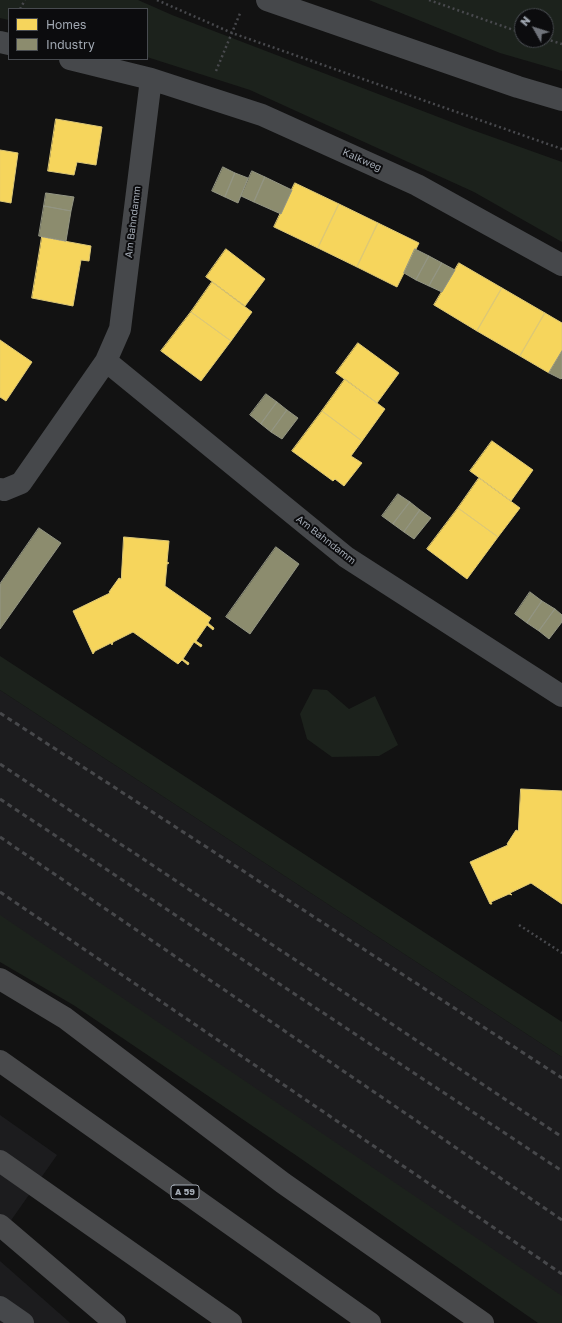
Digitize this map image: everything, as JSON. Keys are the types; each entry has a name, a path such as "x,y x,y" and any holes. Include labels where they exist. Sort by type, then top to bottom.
{"highway":[{"path":"0,978 65,1018 283,1183 483,1323"},
{"name":"A 59","path":"0,1061 370,1323"},
{"path":"0,1161 231,1323"},
{"path":"6,1230 115,1323"}],"street":[{"path":"267,0 510,84 562,100"},
{"name":"Kalkweg","path":"74,60 151,79 262,115 417,185 562,265"},
{"name":"Am Bahndamm","path":"0,489 4,490 21,483 106,361 120,329 151,79"},
{"name":"Am Bahndamm","path":"106,361 346,557 562,696"},
{"path":"0,1307 23,1323"}],"path":[{"path":"157,0 232,33 562,149"},
{"path":"429,0 514,30"},
{"path":"205,96 243,8"},
{"path":"518,925 562,954"}],"shaded area":[{"path":"0,0 138,0 172,15 467,128 562,162 562,242 474,192 250,90 148,57 148,8 8,8 8,20 0,18"},
{"path":"369,0 562,0 562,71 500,53"},
{"path":"0,656 562,1022 562,1057 0,690"},
{"path":"313,689 327,690 349,709 375,696 398,745 379,756 332,757 307,739 300,714"},
{"path":"0,690 562,1057 562,1299 0,918"},
{"path":"0,915 562,1296 562,1323 538,1323 297,1156 75,1006 0,962"},
{"path":"0,1115 57,1155 0,1236"},
{"path":"0,1261 68,1321 70,1323 0,1323"}],"building: Homes":[{"path":"56,119 102,127 96,165 77,162 74,175 48,171"},
{"path":"0,150 18,153 11,203 0,201"},
{"path":"295,183 339,204 318,248 274,227"},
{"path":"339,204 378,223 357,267 318,248"},
{"path":"378,223 419,243 397,287 357,267"},
{"path":"42,237 91,246 89,261 81,260 73,306 32,298"},
{"path":"226,249 265,279 245,306 206,277"},
{"path":"459,263 502,288 477,331 434,305"},
{"path":"212,282 252,312 231,341 191,312"},
{"path":"502,288 545,313 520,356 477,331"},
{"path":"191,312 231,341 201,381 161,351"},
{"path":"545,313 562,323 562,351 549,373 520,356"},
{"path":"0,340 32,362 6,401 0,397"},
{"path":"358,343 399,373 377,403 336,373"},
{"path":"345,379 385,409 362,441 322,411"},
{"path":"322,411 362,441 351,456 362,463 344,486 335,479 333,481 292,451"},
{"path":"492,441 533,470 511,501 470,471"},
{"path":"479,478 520,508 498,537 458,508"},
{"path":"458,508 498,537 467,579 427,549"},
{"path":"124,537 169,541 167,562 169,563 167,564 165,586 211,618 208,623 214,628 213,630 207,625 196,641 202,645 201,647 194,642 183,659 189,663 188,665 182,660 178,664 133,632 113,642 112,645 111,643 95,651 93,654 73,611 110,593 109,592 119,578 121,579"},
{"path":"521,789 562,791 562,904 531,883 510,893 512,895 509,894 491,902 492,904 490,904 470,862 508,845 507,844 516,830 518,831"}],"building: Industry":[{"path":"223,167 235,173 225,197 212,191"},
{"path":"252,171 265,177 254,202 241,196"},
{"path":"235,173 248,178 238,203 225,197"},
{"path":"265,177 292,190 281,214 254,202"},
{"path":"46,193 74,197 71,211 44,206"},
{"path":"44,206 71,211 66,241 39,236"},
{"path":"415,249 429,256 416,280 404,273"},
{"path":"429,256 442,263 429,286 416,280"},
{"path":"442,263 455,270 442,292 429,286"},
{"path":"562,351 562,378 561,379 549,373"},
{"path":"266,394 277,402 261,424 250,415"},
{"path":"277,402 287,410 271,432 261,424"},
{"path":"287,410 298,418 282,439 271,432"},
{"path":"398,494 410,502 393,524 382,516"},
{"path":"410,502 420,510 404,532 393,524"},
{"path":"420,510 431,518 414,539 404,532"},
{"path":"39,528 61,543 0,629 0,584"},
{"path":"276,547 299,564 250,634 226,617"},
{"path":"530,592 542,601 527,623 515,614"},
{"path":"542,601 555,609 539,631 527,623"},
{"path":"555,609 562,615 562,622 549,639 539,631"}],"railway":[{"path":"0,713 562,1078"},
{"path":"0,764 562,1137"},
{"path":"0,799 562,1171"},
{"path":"0,837 562,1220"},
{"path":"0,892 562,1274"}]}
